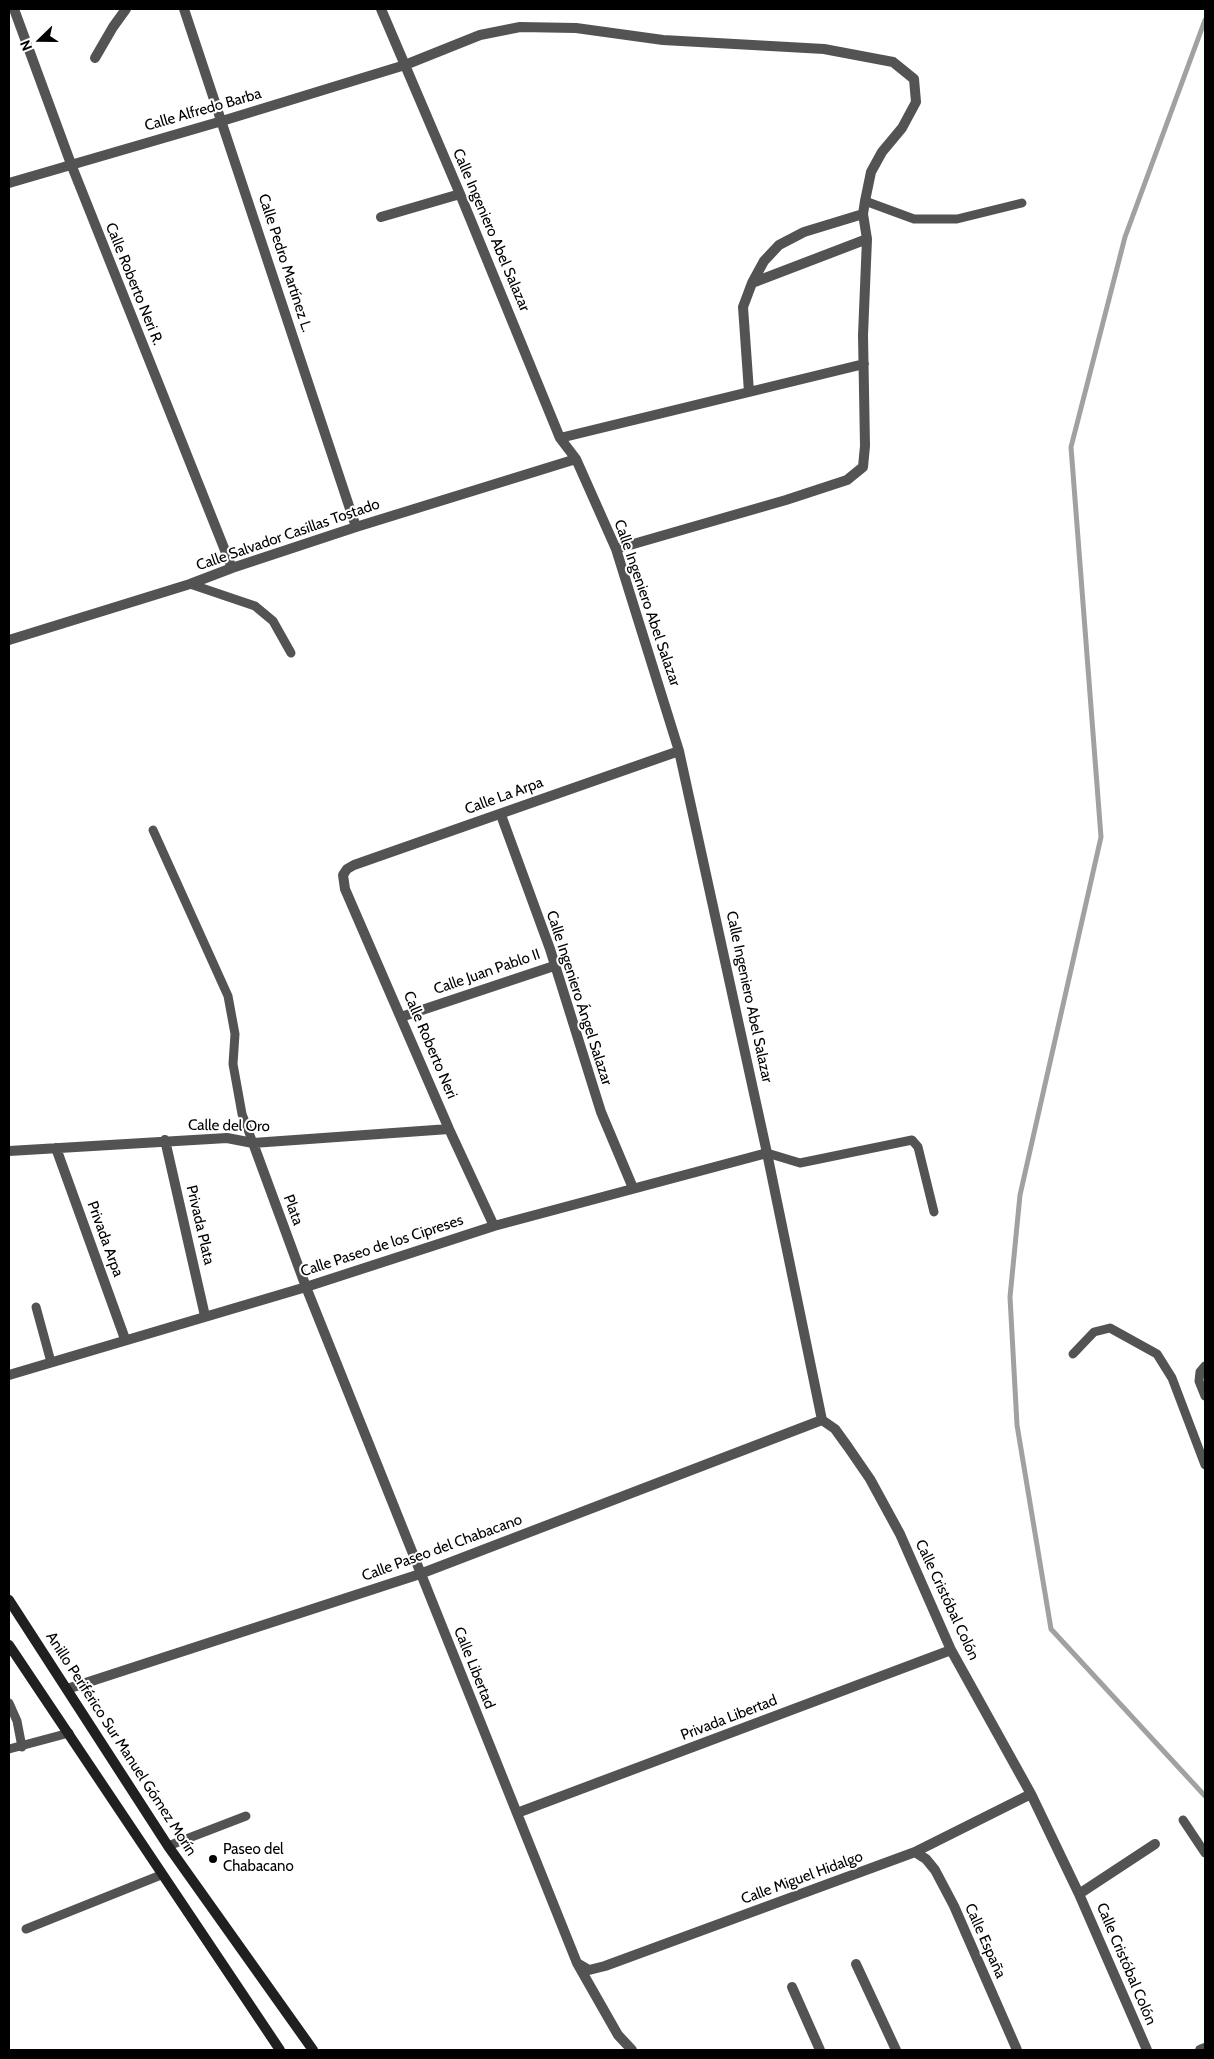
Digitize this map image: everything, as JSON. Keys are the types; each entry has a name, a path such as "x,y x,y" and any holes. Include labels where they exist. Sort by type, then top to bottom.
{"street":[{"name":"Calle Roberto Neri R.","path":"14,9 71,164 232,568"},
{"path":"95,58 126,9"},
{"name":"Calle Pedro Martínez L.","path":"184,9 356,527"},
{"name":"Calle Ingeniero Abel Salazar","path":"381,9 460,194 560,438 576,459 616,549 680,751 767,1153"},
{"name":"Calle Alfredo Barba","path":"9,183 222,121 405,64 480,35 520,26 576,28 663,40 824,49 893,62 914,79 916,102 902,128 882,152 871,172 863,214 866,239 865,446 863,466 847,480 786,500 616,549"},
{"path":"381,217 460,194"},
{"path":"749,392 743,307 752,282 764,261 779,245 804,232 863,214"},
{"path":"752,282 866,239"},
{"path":"560,438 864,364"},
{"name":"Calle Salvador Casillas Tostado","path":"9,640 190,584 356,527 576,459"},
{"name":"Calle La Arpa","path":"343,875 347,869 354,865 680,751"},
{"name":"Calle Ingeniero Ángel Salazar","path":"500,815 554,966 600,1112 633,1188"},
{"name":"Calle Roberto Neri","path":"343,875 345,888 449,1129 494,1226"},
{"name":"Calle Juan Pablo II","path":"401,1017 554,966"},
{"name":"Calle del Oro","path":"9,1151 165,1140 227,1138 253,1144 449,1129"},
{"name":"Privada Plata","path":"165,1140 205,1316"},
{"name":"Plata","path":"253,1144 306,1287"},
{"name":"Privada Arpa","path":"56,1148 125,1339"},
{"path":"767,1153 822,1420"},
{"name":"Calle Paseo de los Cipreses","path":"9,1375 125,1339 306,1287 494,1226 767,1153"},
{"name":"Calle Libertad","path":"306,1287 577,1963 618,2035 632,2050"},
{"name":"Calle Paseo del Chabacano","path":"67,1689 420,1574 822,1420"},
{"name":"Calle Cristóbal Colón","path":"822,1420 835,1429 870,1479 900,1534 951,1650 1031,1794 1079,1894 1147,2050"},
{"name":"Anillo Periférico Sur Manuel Gómez Morín","path":"9,1600 168,1846 313,2050"},
{"path":"9,1645 69,1733 161,1875 280,2050"},
{"name":"Privada Libertad","path":"517,1813 951,1650"},
{"name":"Calle Miguel Hidalgo","path":"577,1963 590,1970 605,1966 915,1852 1031,1794"},
{"path":"1079,1894 1155,1844"},
{"name":"Calle España","path":"915,1852 926,1859 935,1870 950,1899 1017,2050"},
{"path":"856,1964 896,2050"},
{"path":"792,1987 820,2050"},
{"path":"1200,2050 1205,2048"}],"lane":[{"path":"865,201 914,219 957,219 1022,203"},
{"path":"190,584 255,606 273,622 291,654"},
{"path":"153,830 228,996 234,1034 234,1064 242,1114 253,1144"},
{"path":"767,1153 802,1163 912,1140 918,1147 934,1212"},
{"path":"36,1307 51,1362"},
{"path":"1073,1354 1094,1332 1110,1328 1157,1354 1172,1378 1205,1465"},
{"path":"1205,1366 1200,1372 1199,1381 1205,1396"},
{"path":"9,1703 17,1721 22,1747"},
{"path":"9,1749 69,1733"},
{"path":"168,1846 246,1816"},
{"path":"1183,1820 1205,1853"},
{"path":"26,1928 161,1875"}],"waterway":[{"path":"1205,20 1125,237 1071,447 1101,837 1020,1195 1010,1297 1017,1425 1051,1629 1205,1796"}],"place":[{"name":"Paseo del Chabacano","path":"213,1859"}]}
